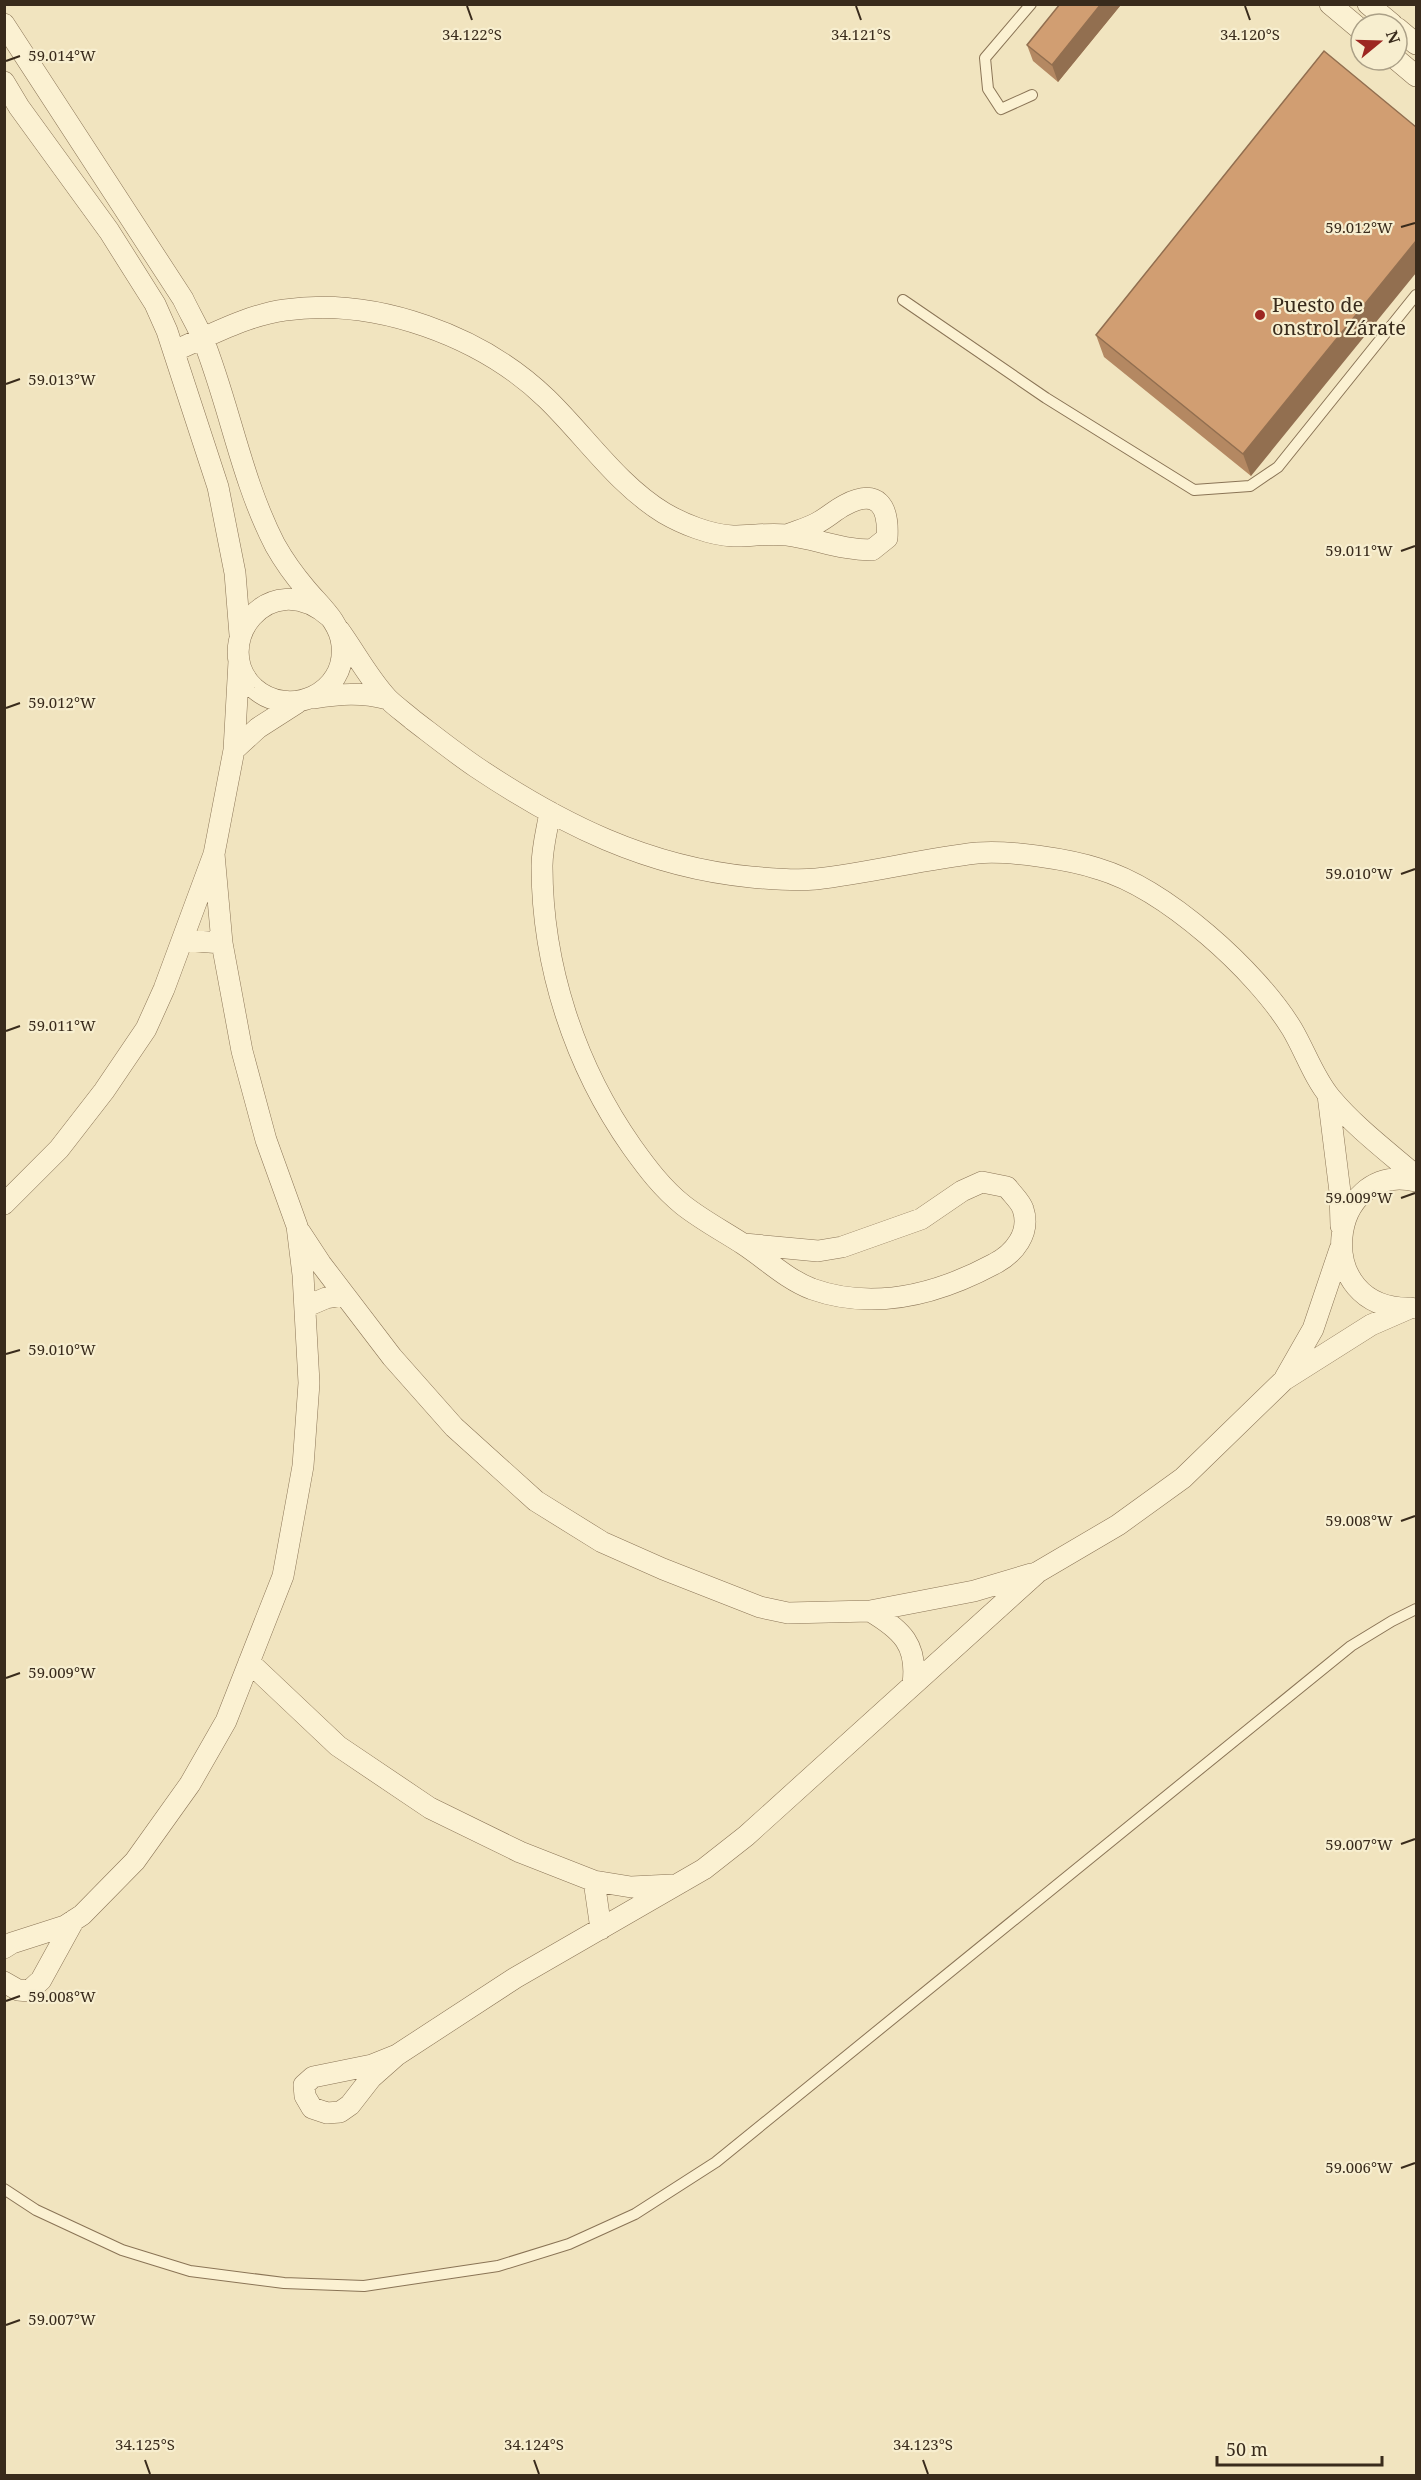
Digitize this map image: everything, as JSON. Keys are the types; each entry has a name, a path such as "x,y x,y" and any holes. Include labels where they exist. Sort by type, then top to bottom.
{"street":[{"path":"1330,4 1349,20"},
{"path":"4,24 183,298 203,339 246,479 264,523 284,562 334,623 388,699 449,749 550,812 598,838 677,865 726,874 787,880 815,879 981,853 1058,859 1100,869 1131,882 1168,904 1210,937 1247,973 1290,1026 1328,1095 1364,1132 1416,1176"},
{"path":"4,82 12,112 109,231 155,304 174,351 218,487 235,573 240,635 234,750 214,854 164,989 146,1029 104,1091 59,1149 4,1204"},
{"path":"12,112 44,87"},
{"path":"174,351 250,319 284,310 329,308 383,315 423,325 463,340 503,363 547,399 605,462 632,488 663,512 682,522 730,536 787,535"},
{"path":"234,750 258,728 326,689 336,677 341,662 342,646 334,623 318,606 303,600 288,598 258,609 240,635"},
{"path":"239,658 244,673 253,687 265,696 280,702 344,693 366,693 388,699"},
{"path":"550,812 542,864 549,946 572,1033 590,1076 614,1121 650,1172 681,1204 744,1244 780,1271 811,1288 852,1299 875,1300 913,1296 971,1276 1006,1258 1022,1239 1023,1209 1007,1187 982,1182 962,1191 921,1219 887,1233 842,1247 818,1251 744,1244"},
{"path":"4,1948 12,1943 65,1926 82,1915 135,1861 190,1784 226,1721 283,1576 303,1466 309,1383 305,1307 297,1226 266,1140 242,1052 222,943 214,854"},
{"path":"183,940 222,943"},
{"path":"1328,1095 1340,1192 1340,1239 1345,1268 1355,1286 1371,1300 1391,1307 1413,1307"},
{"path":"1284,1380 1312,1329 1348,1211 1360,1197 1374,1187 1391,1181 1416,1181"},
{"path":"297,1226 344,1295 392,1357 454,1427 536,1501 602,1542 760,1607 788,1613 870,1611 974,1591 1038,1572"},
{"path":"305,1307 326,1298 344,1295"},
{"path":"397,2055 515,1978 704,1869 746,1836 1038,1572 1118,1525 1183,1478 1284,1380 1371,1325 1413,1307"},
{"path":"870,1611 891,1623 907,1640 915,1666 913,1684"},
{"path":"249,1662 338,1746 430,1808 520,1852 594,1881 632,1887 675,1884"},
{"path":"594,1881 601,1929"},
{"path":"4,1982 18,1990 29,1991 41,1980 74,1920"}],"lane":[{"path":"1031,4 985,58 988,89 1001,109 1032,95"},
{"path":"903,300 1046,398 1194,490 1250,486 1278,467 1416,295"},
{"path":"4,2189 36,2210 122,2250 190,2271 284,2283 364,2286 447,2275 498,2266 569,2244 635,2214 716,2162 1352,1646 1416,1609"}],"building":[{"path":"1060,4 1101,4 1052,65 1027,45"},
{"name":"Puesto de onstrol Zárate","path":"1324,51 1416,127 1416,241 1243,454 1096,335"}],"place":[{"name":"Puesto de onstrol Zárate","path":"1260,315"}]}
